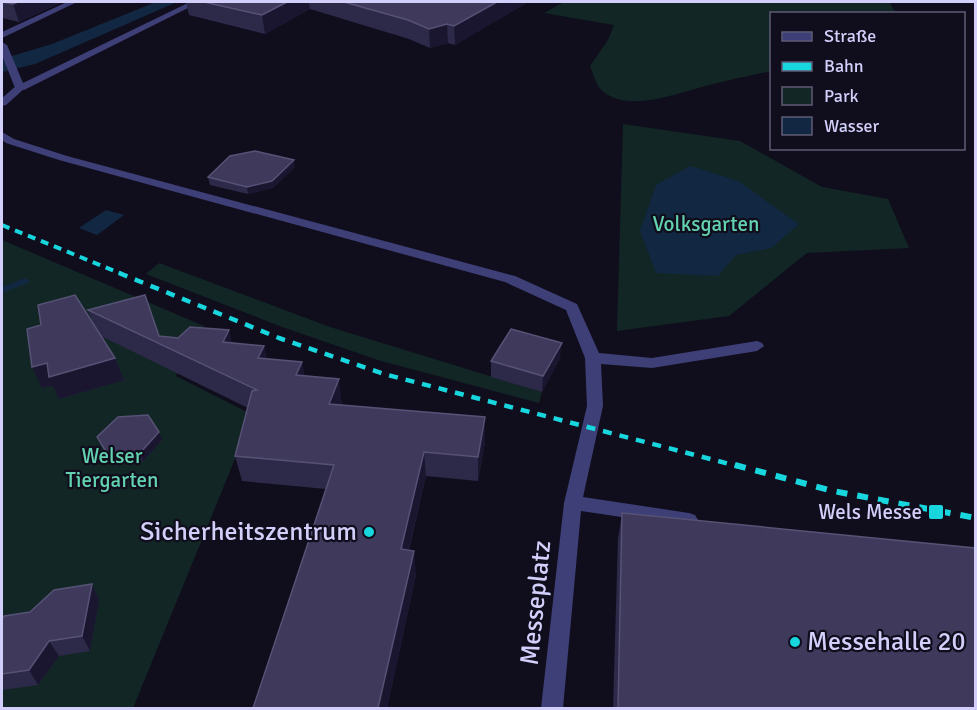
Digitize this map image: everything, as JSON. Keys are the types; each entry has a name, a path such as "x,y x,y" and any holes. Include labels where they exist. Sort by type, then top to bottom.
{"street":[{"path":"2,34 73,2"},
{"path":"2,103 20,88 196,2"},
{"path":"3,47 20,88"},
{"name":"Messeplatz","path":"2,135 10,141 63,158 510,279 572,307 593,358 595,406 573,503 552,708"},
{"path":"593,358 652,363 757,346"},
{"path":"573,503 703,522"}],"green space":[{"path":"564,2 889,2 895,12 770,12 770,71 643,101 616,99 605,93 599,88 590,66 608,40 614,25 544,13"},
{"name":"Volksgarten","path":"623,124 740,141 822,187 888,199 909,248 807,253 729,316 617,331"},
{"name":"Welser Tiergarten","path":"2,240 204,326 176,376 253,415 133,708 2,708"},
{"path":"159,263 330,327 542,392 539,403 381,361 282,327 146,274"}],"water":[{"path":"156,2 177,2 35,64 2,72 2,59 52,44"},
{"path":"690,166 738,181 799,224 771,248 736,255 718,276 656,273 640,231 656,185"},
{"path":"106,210 124,215 97,235 79,228"}],"building":[{"path":"204,2 287,2 262,15"},
{"path":"344,2 497,2 454,26 447,24 429,29 408,20"},
{"path":"255,151 294,160 272,181 247,187 208,177 230,156"},
{"path":"75,295 115,358 49,377 47,363 32,367 27,329 41,325 38,305"},
{"path":"145,295 159,336 178,338 190,327 229,330 223,342 264,346 258,358 302,362 296,375 339,379 329,404 485,417 478,457 424,452 401,549 414,551 378,708 253,708 334,465 235,456 252,391 257,390 88,310"},
{"path":"511,329 562,343 543,376 491,361"},
{"path":"148,415 159,432 140,453 108,455 97,437 118,417"},
{"name":"Messehalle 20","path":"622,513 975,548 975,708 618,708"},
{"path":"92,584 82,636 49,641 29,670 2,674 2,619 4,616 30,612 54,590"}],"waterway":[{"path":"2,290 25,281"}],"railway":[{"path":"2,225 122,274"},
{"path":"119,273 279,338 384,374 741,467"},
{"path":"735,465 833,491 976,518"}],"place":[{"name":"Wels Messe","path":"936,512"},
{"name":"Sicherheitszentrum","path":"369,532"},
{"name":"Messehalle 20","path":"795,642"}]}
